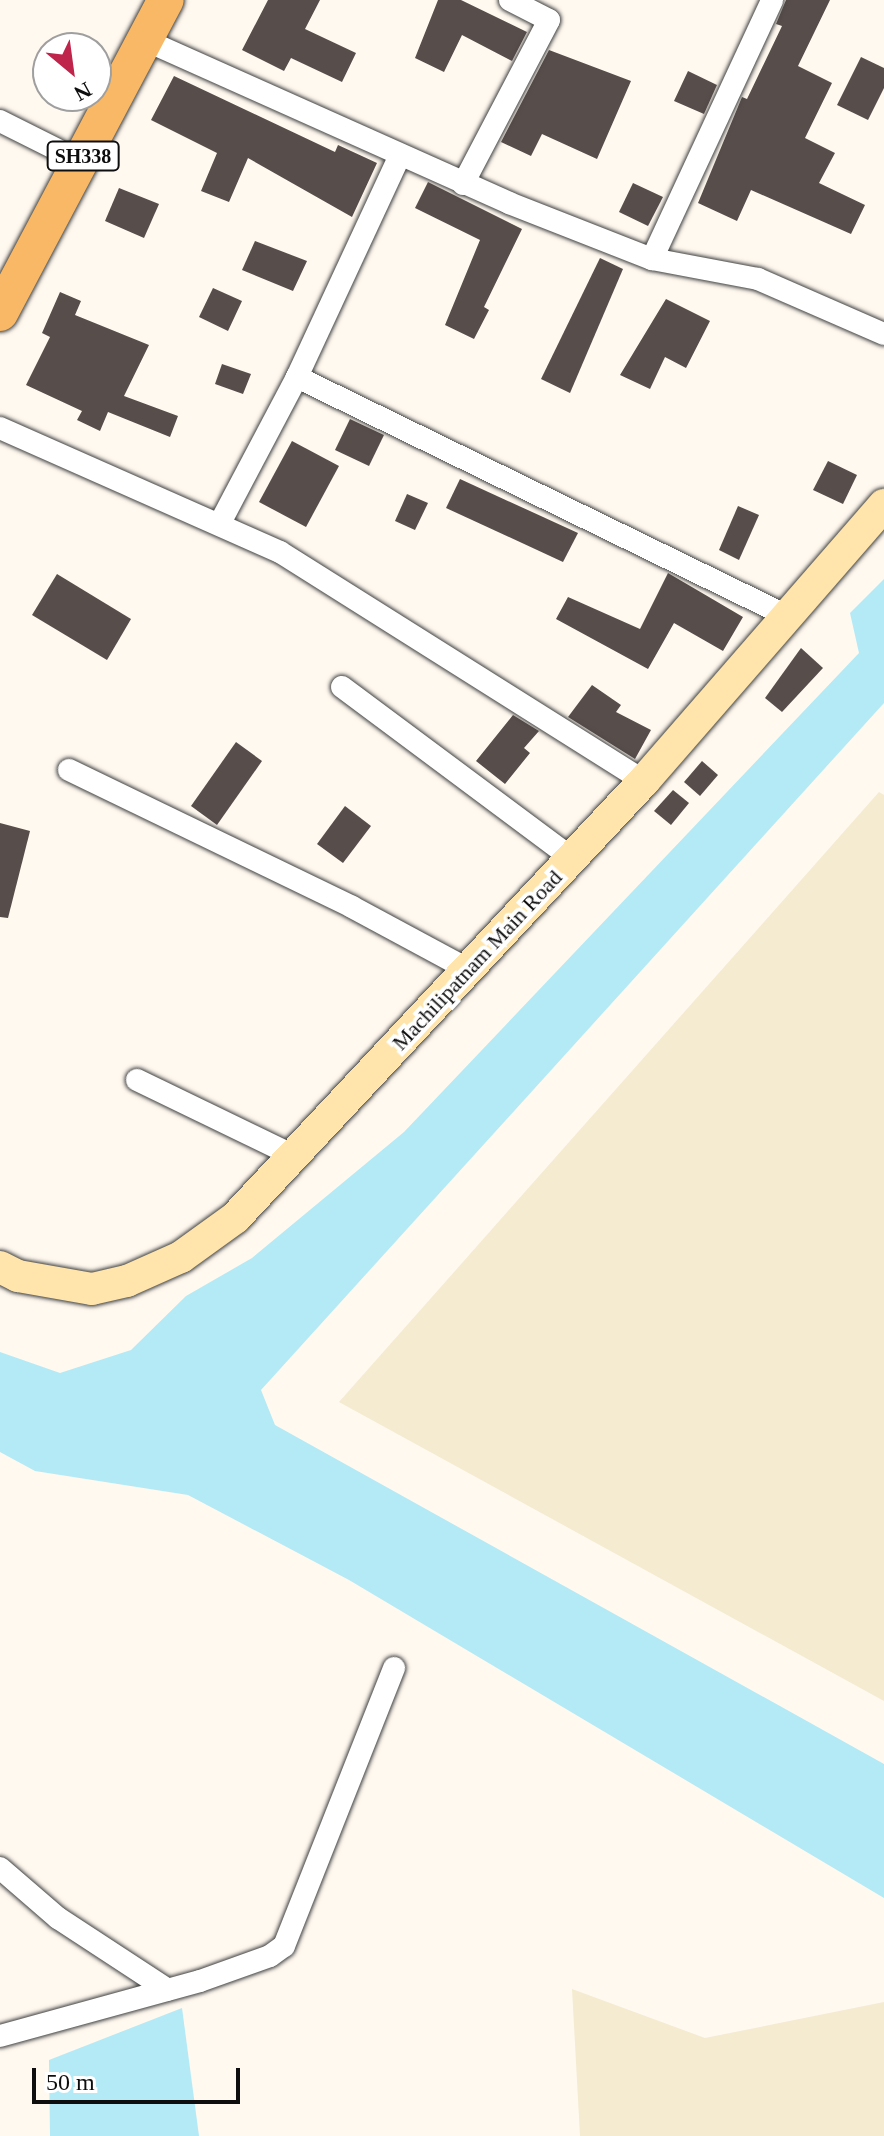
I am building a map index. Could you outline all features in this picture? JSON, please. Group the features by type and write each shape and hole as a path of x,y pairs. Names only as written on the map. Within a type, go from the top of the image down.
{"main road":[{"path":"112,53 140,0"},
{"name":"SH338","path":"0,313 166,0"},
{"name":"SH338","path":"0,260 81,112"},
{"name":"Machilipatnam Main Road","path":"0,1267 18,1276 92,1289 127,1281 203,1241 296,1157 644,781 884,505"}],"street":[{"path":"463,184 549,20 510,0"},
{"path":"652,259 772,0"},
{"path":"145,40 463,184 652,259 758,279 884,334"},
{"path":"0,121 60,151"},
{"path":"220,523 297,377 399,157"},
{"path":"297,377 787,616"},
{"path":"0,428 220,523 338,586 644,781"},
{"path":"342,687 571,858"},
{"path":"69,770 352,907 469,970"},
{"path":"137,1080 296,1157"},
{"path":"0,2036 168,1990 270,1956 293,1933 394,1668"},
{"path":"0,1868 58,1918 168,1990"}],"shaded area":[{"path":"879,792 884,795 884,1701 339,1402"},
{"path":"572,1989 705,2038 884,2002 884,2136 580,2136"}],"water":[{"path":"884,579 884,703 261,1390 275,1425 884,1764 884,1898 349,1580 188,1495 35,1471 0,1452 0,1352 60,1373 131,1350 186,1296 252,1258 404,1132 859,653 850,613"},
{"path":"182,2008 199,2136 50,2136 49,2060"}],"building":[{"path":"268,0 320,0 305,29 356,53 342,82 291,58 284,71 242,50"},
{"path":"438,0 461,0 527,32 512,61 462,35 444,72 415,58"},
{"path":"786,0 830,0 798,66 832,83 805,138 835,153 819,183 865,205 851,234 751,190 737,221 698,203 742,97 747,99 782,26 776,24"},
{"path":"549,50 631,81 597,159 542,134 531,156 501,142"},
{"path":"861,57 884,68 884,88 868,120 837,105"},
{"path":"688,71 717,85 704,114 674,101"},
{"path":"174,76 335,152 338,145 377,163 352,217 248,158 229,202 201,191 217,153 151,120"},
{"path":"428,182 522,229 484,307 489,310 474,339 445,325 480,240 415,208"},
{"path":"633,183 663,197 648,226 619,212"},
{"path":"119,188 159,204 144,238 105,221"},
{"path":"255,241 307,261 293,291 242,270"},
{"path":"600,258 623,269 570,393 541,379"},
{"path":"213,288 242,301 228,331 199,317"},
{"path":"60,292 81,301 75,315 149,345 124,396 178,416 170,437 108,412 100,431 77,420 82,411 26,385 50,337 42,333"},
{"path":"666,299 710,321 686,368 665,357 650,389 620,375"},
{"path":"222,364 251,374 243,394 215,384"},
{"path":"350,419 384,435 369,466 335,450"},
{"path":"292,441 339,466 306,527 259,502"},
{"path":"828,461 857,475 843,504 813,490"},
{"path":"460,479 578,533 563,562 446,508"},
{"path":"407,494 428,503 415,530 395,521"},
{"path":"738,506 759,515 739,560 719,550"},
{"path":"668,573 743,617 723,651 674,623 648,669 556,619 568,597 640,629"},
{"path":"57,574 131,619 107,660 32,615"},
{"path":"801,648 823,668 782,712 765,698"},
{"path":"592,685 621,705 616,712 651,730 635,759 568,717"},
{"path":"513,715 539,731 524,748 530,753 505,784 476,761"},
{"path":"236,742 262,761 217,825 191,806"},
{"path":"702,761 718,775 700,796 684,782"},
{"path":"673,790 689,803 671,825 654,811"},
{"path":"345,806 371,826 343,863 317,844"},
{"path":"0,823 30,831 8,918 0,917"}]}
